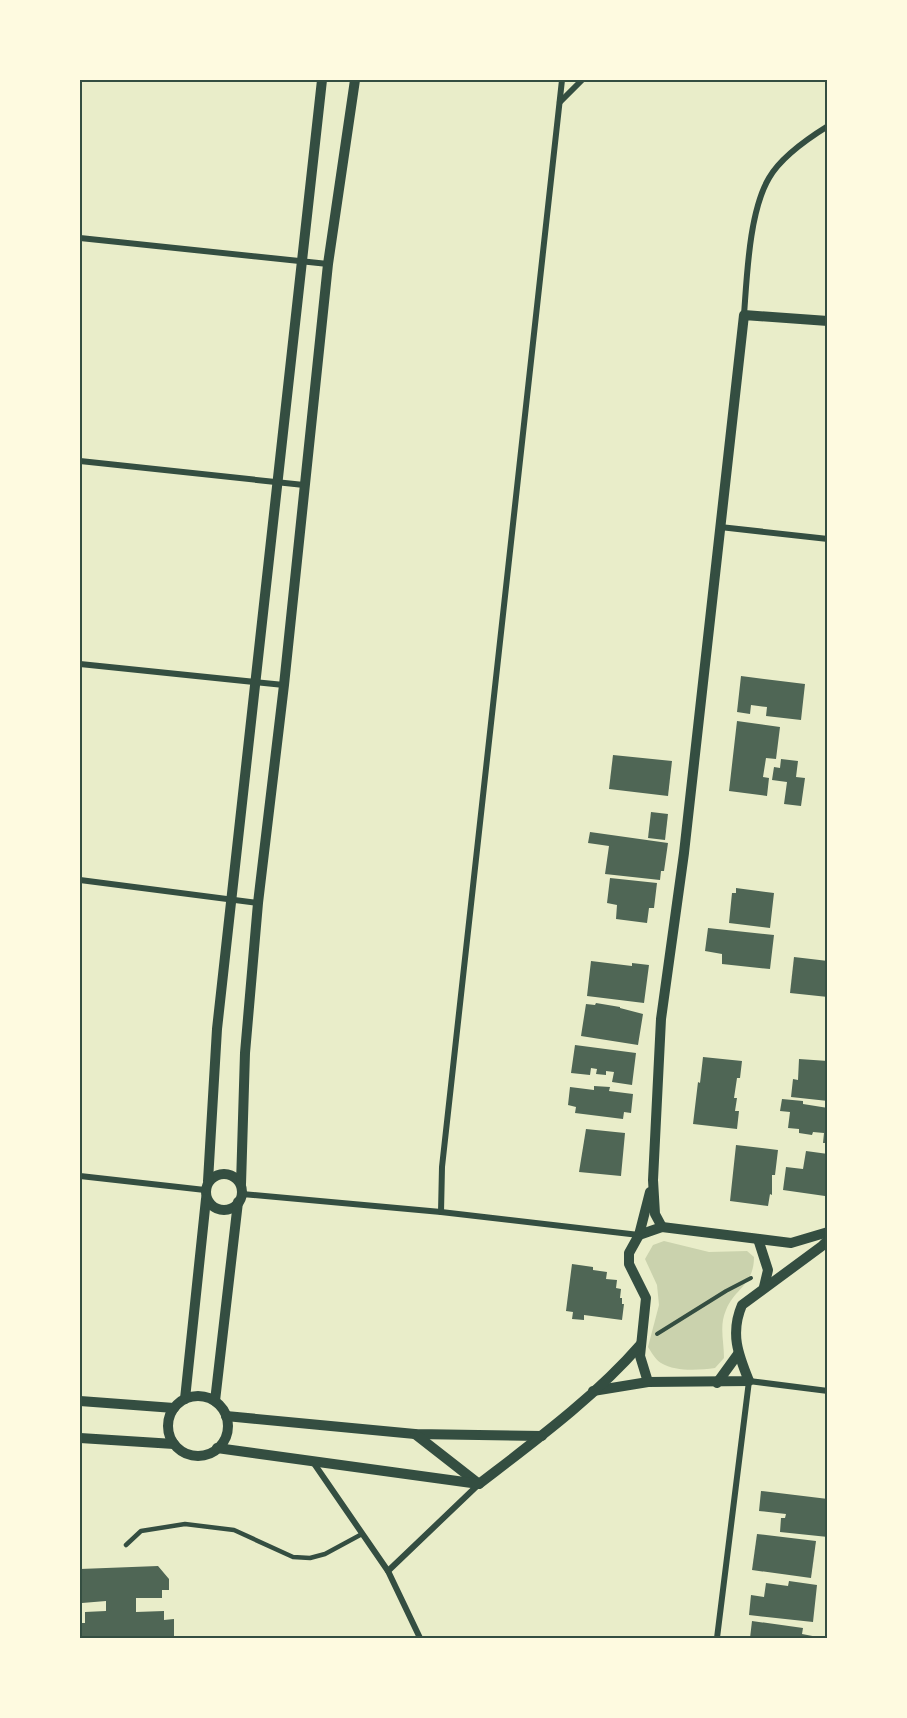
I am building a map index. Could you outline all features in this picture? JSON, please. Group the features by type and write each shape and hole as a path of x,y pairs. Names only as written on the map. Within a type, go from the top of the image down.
{"street":[{"path":"185,1399 207,1190 217,1029 322,80"},
{"path":"215,1401 240,1194 245,1053 258,903 284,686 328,264 355,80"},
{"path":"441,1212 442,1167 562,80"},
{"path":"560,103 582,80"},
{"path":"662,1227 655,1214 653,1180 661,1019 684,853 750,246 761,196 768,179 779,164 828,126"},
{"path":"80,238 328,264"},
{"path":"744,315 828,321"},
{"path":"80,460 304,485"},
{"path":"719,527 828,539"},
{"path":"80,664 284,686"},
{"path":"80,880 258,903"},
{"path":"226,1173 234,1177 240,1194 231,1209 222,1210 212,1206 207,1190 216,1175 226,1173"},
{"path":"80,1176 207,1190"},
{"path":"648,1382 640,1356 646,1298 629,1264 629,1253 639,1235 653,1180"},
{"path":"240,1194 441,1212 639,1235 662,1227 790,1243 828,1232"},
{"path":"758,1239 768,1270 764,1287"},
{"path":"717,1638 749,1382 738,1354 735,1334 736,1319 742,1305 828,1240"},
{"path":"388,1571 479,1484 542,1436 622,1366 641,1344"},
{"path":"717,1383 738,1354"},
{"path":"593,1391 648,1382 749,1382 828,1391"},
{"path":"80,1438 174,1444 185,1452 198,1456 218,1448 227,1434 224,1410 215,1401 205,1397 195,1396 185,1399 174,1408 169,1417 168,1428 174,1444"},
{"path":"80,1401 174,1408"},
{"path":"226,1416 415,1434 542,1436"},
{"path":"415,1434 479,1484"},
{"path":"218,1448 479,1484"},
{"path":"312,1462 388,1571 420,1638"}],"lane":[{"path":"126,1545 141,1531 185,1524 234,1530 293,1557 310,1558 325,1554 362,1534"}],"path":[{"path":"641,1344 726,1291 768,1270"}],"green space":[{"path":"664,1241 709,1252 747,1251 754,1257 748,1280 726,1310 722,1328 724,1358 715,1368 688,1370 667,1366 657,1360 648,1347 659,1305 657,1285 645,1259 653,1245"}],"building":[{"path":"741,676 805,684 801,720 766,716 767,707 751,705 750,714 737,712"},
{"path":"737,721 780,727 776,759 766,758 763,777 769,778 767,796 729,791"},
{"path":"613,755 672,761 668,796 609,789"},
{"path":"781,759 798,761 796,777 805,778 801,806 784,804 787,782 772,780 774,767 780,768"},
{"path":"651,812 668,814 665,840 648,838"},
{"path":"590,832 668,843 664,871 661,871 660,880 605,874 609,846 588,843"},
{"path":"610,878 657,883 654,908 649,908 647,923 616,919 617,905 607,903"},
{"path":"736,888 774,893 770,928 729,923 732,893 736,893"},
{"path":"708,928 774,935 770,969 722,964 722,954 705,951"},
{"path":"794,957 828,961 828,997 790,993"},
{"path":"591,961 632,966 632,963 649,965 644,1003 587,996"},
{"path":"596,1003 643,1014 638,1045 581,1036 586,1004 595,1005"},
{"path":"575,1045 636,1053 632,1085 612,1082 614,1072 606,1071 606,1075 596,1074 597,1069 591,1068 590,1075 571,1073"},
{"path":"703,1057 742,1061 734,1098 737,1098 735,1111 739,1111 737,1129 693,1124"},
{"path":"799,1059 828,1061 828,1101 791,1097 793,1079 798,1080"},
{"path":"594,1086 610,1087 609,1091 633,1094 631,1113 624,1112 623,1119 575,1113 576,1107 568,1105 570,1087 594,1090"},
{"path":"782,1099 803,1101 803,1104 828,1108 828,1143 823,1143 824,1133 813,1132 812,1135 799,1133 799,1129 788,1128 790,1112 780,1111"},
{"path":"586,1129 625,1133 621,1176 579,1172"},
{"path":"736,1145 778,1150 775,1175 772,1175 772,1195 770,1194 768,1206 730,1201"},
{"path":"806,1151 828,1154 828,1182 825,1196 783,1190 786,1167 803,1169"},
{"path":"572,1264 593,1267 593,1270 607,1272 606,1279 617,1280 616,1288 621,1289 620,1298 624,1304 622,1320 584,1315 584,1320 572,1319 573,1312 566,1311"},
{"path":"761,1491 828,1499 828,1537 780,1532 781,1518 785,1518 786,1514 759,1511"},
{"path":"757,1534 816,1541 811,1578 752,1570"},
{"path":"158,1566 169,1579 169,1590 162,1590 162,1598 136,1598 136,1612 164,1611 164,1620 174,1619 174,1637 80,1638 80,1623 85,1623 85,1612 106,1611 106,1601 82,1603 80,1569"},
{"path":"789,1581 817,1585 813,1622 749,1615 751,1595 764,1597 766,1583 788,1586"},
{"path":"752,1621 803,1628 802,1634 823,1638 750,1638"}]}
